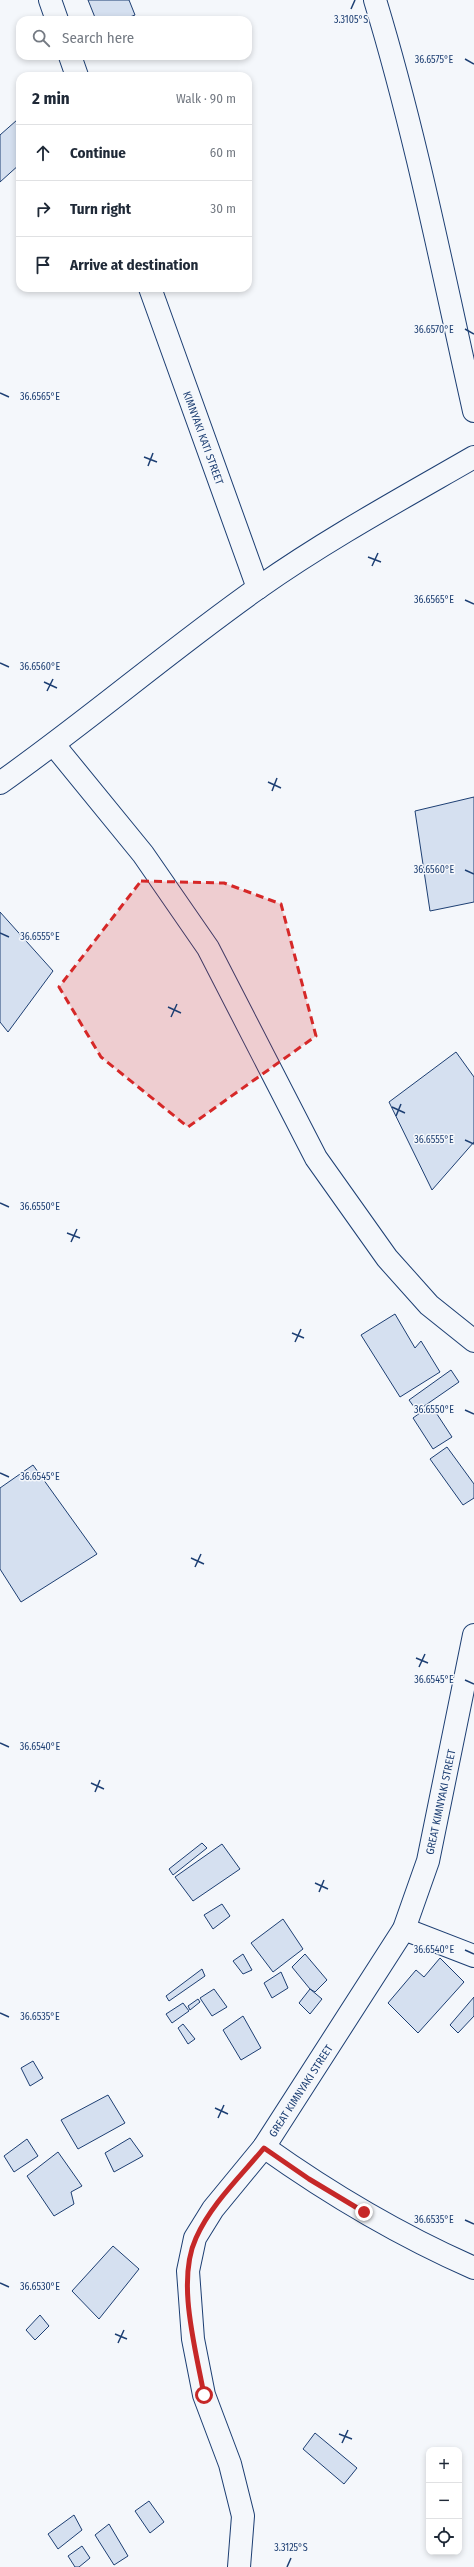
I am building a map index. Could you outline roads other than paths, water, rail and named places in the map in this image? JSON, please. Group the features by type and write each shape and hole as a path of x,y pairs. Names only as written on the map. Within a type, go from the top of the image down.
{"street":[{"path":"50,0 56,16"},
{"path":"375,0 394,62 418,160 474,411"},
{"path":"71,60 76,72"},
{"name":"KIMNYAKI KATI STREET","path":"151,292 258,588"},
{"path":"0,783 54,745 258,588 377,513 474,457"},
{"path":"54,745 143,854 208,948 316,1158 387,1258 429,1305 474,1341"},
{"name":"GREAT KIMNYAKI STREET","path":"239,2567 244,2516 230,2464 204,2395 193,2339 188,2271 195,2238 210,2215 264,2148 404,1929 428,1861 474,1635"},
{"path":"404,1929 474,1956"},
{"path":"264,2148 309,2179 392,2228 474,2268"}]}
